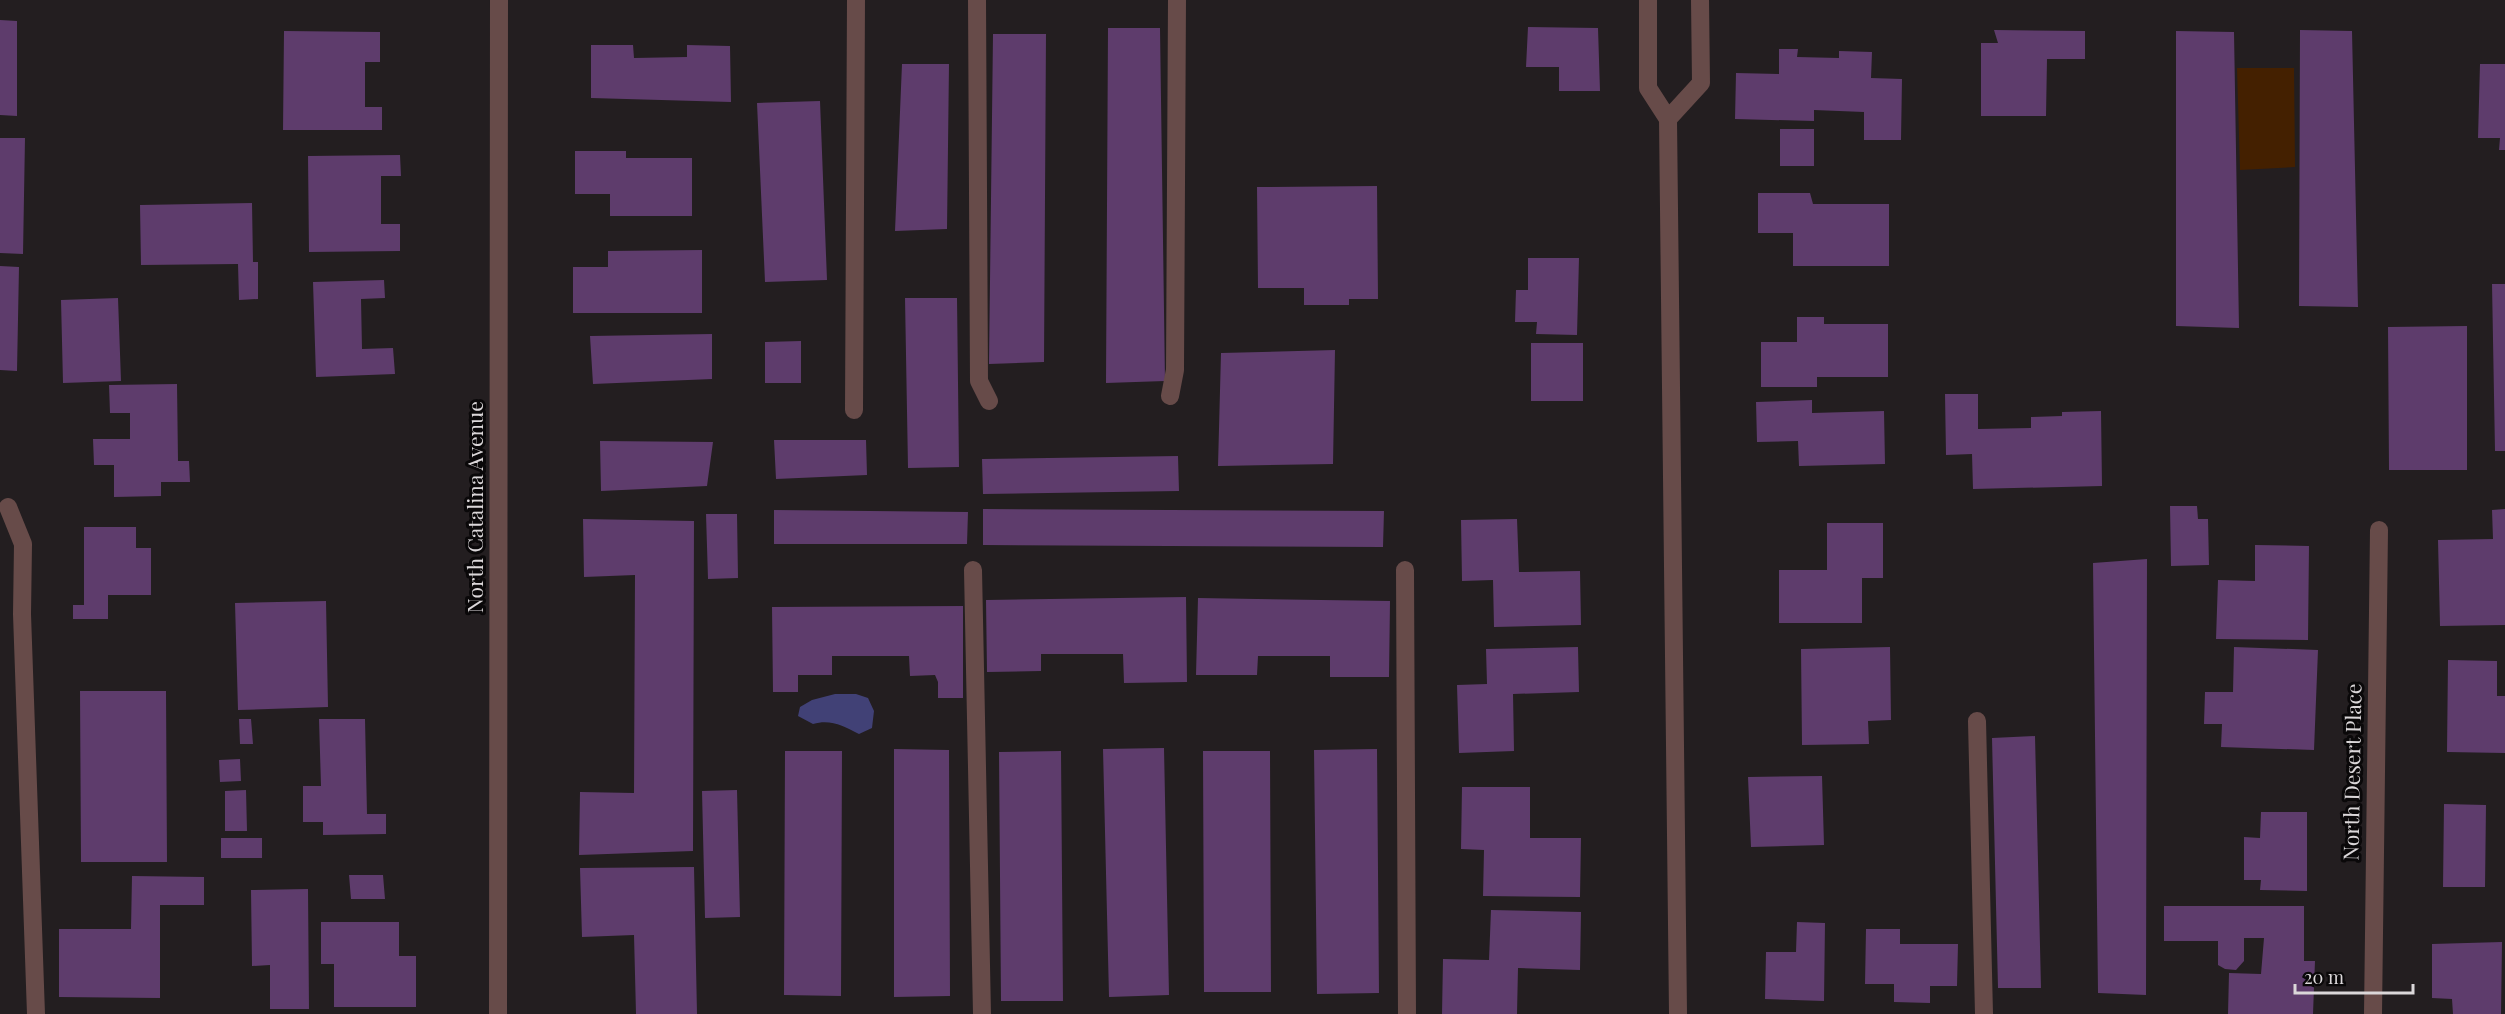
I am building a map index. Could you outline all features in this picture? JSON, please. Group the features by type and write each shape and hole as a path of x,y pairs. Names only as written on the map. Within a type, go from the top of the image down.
{"street":[{"name":"North Catalina Avenue","path":"498,1014 499,0"},
{"path":"854,410 855,0"},
{"path":"977,0 979,381 989,401"},
{"path":"1170,396 1175,370 1177,0"},
{"path":"1648,0 1648,88 1668,119 1678,1014"},
{"path":"1668,119 1701,83 1700,0"},
{"path":"8,507 23,544 23,626 36,1014"},
{"name":"North Desert Place","path":"2373,1014 2379,530"},
{"path":"973,570 982,1014"},
{"path":"1405,570 1407,1014"},
{"path":"1977,721 1984,1014"}],"shaded area":[{"path":"2237,68 2294,68 2295,167 2240,170"},
{"path":"835,694 856,694 868,698 874,711 872,728 859,734 831,723 813,724 798,716 800,707 812,700"}],"building":[{"path":"0,20 17,21 17,116 0,115"},
{"path":"1528,27 1598,28 1600,91 1559,91 1559,67 1526,67"},
{"path":"1108,28 1160,28 1165,381 1106,383"},
{"path":"1994,30 2085,31 2085,59 2047,59 2046,116 1981,116 1981,43 1998,43"},
{"path":"2300,30 2352,31 2358,307 2299,306"},
{"path":"284,31 380,32 380,62 365,62 365,107 382,107 382,130 283,130"},
{"path":"2176,31 2234,32 2239,328 2176,326"},
{"path":"993,34 1046,34 1044,362 989,364"},
{"path":"591,45 633,45 634,58 687,57 687,45 730,46 731,102 591,98"},
{"path":"1779,49 1798,49 1797,57 1839,58 1839,51 1872,52 1871,78 1902,79 1901,140 1864,140 1864,112 1814,110 1814,121 1735,119 1736,73 1779,74"},
{"path":"902,64 949,64 947,229 895,231"},
{"path":"2480,64 2505,64 2505,150 2499,150 2500,138 2478,138"},
{"path":"820,101 827,280 765,282 757,103"},
{"path":"1780,129 1814,129 1814,166 1780,166"},
{"path":"0,138 25,138 23,254 0,253"},
{"path":"575,151 626,151 626,158 692,158 692,216 610,216 610,194 575,194"},
{"path":"400,155 401,176 381,176 381,224 400,224 400,251 309,252 308,156"},
{"path":"1377,186 1378,299 1349,299 1349,305 1304,305 1304,288 1258,288 1257,187"},
{"path":"1758,193 1810,193 1813,204 1889,204 1889,266 1793,266 1793,233 1758,233"},
{"path":"252,203 253,262 258,262 258,299 239,300 238,264 141,265 140,205"},
{"path":"702,250 702,313 573,313 573,267 608,267 608,251"},
{"path":"1528,258 1579,258 1577,335 1536,334 1537,322 1515,322 1516,290 1528,290"},
{"path":"0,266 19,267 17,371 0,370"},
{"path":"384,280 385,298 361,299 362,349 393,348 395,374 316,377 313,282"},
{"path":"2492,284 2505,284 2505,451 2495,451"},
{"path":"118,298 121,381 63,383 61,300"},
{"path":"905,298 957,298 959,467 908,468"},
{"path":"1797,317 1824,317 1824,324 1888,324 1888,377 1817,377 1817,387 1761,387 1761,342 1797,342"},
{"path":"2467,326 2467,470 2389,470 2388,327"},
{"path":"712,334 712,379 593,384 590,336"},
{"path":"801,341 801,383 765,383 765,342"},
{"path":"1531,343 1583,343 1583,401 1531,401"},
{"path":"1335,350 1333,464 1218,466 1221,353"},
{"path":"177,384 178,461 189,461 190,482 161,482 161,496 114,497 114,465 94,465 93,439 130,439 130,413 110,413 109,385"},
{"path":"1945,394 1978,394 1978,429 2031,428 2031,417 2062,416 2062,412 2101,411 2102,486 1973,489 1972,454 1946,455"},
{"path":"1812,400 1812,413 1884,411 1885,464 1799,466 1798,441 1757,442 1756,402"},
{"path":"774,440 866,440 867,475 776,479"},
{"path":"600,441 713,442 707,486 601,491"},
{"path":"1178,456 1179,491 983,494 982,459"},
{"path":"2170,506 2197,506 2198,519 2208,519 2209,565 2171,566"},
{"path":"983,509 1384,511 1383,547 983,545"},
{"path":"2505,509 2505,625 2440,626 2438,540 2493,539 2492,510"},
{"path":"774,510 968,512 967,544 774,544"},
{"path":"706,514 737,514 738,578 708,579"},
{"path":"583,519 694,521 693,851 579,855 580,792 634,793 635,575 584,577"},
{"path":"1517,519 1519,572 1580,571 1581,625 1494,627 1493,580 1462,581 1461,520"},
{"path":"1827,523 1883,523 1883,578 1862,578 1862,623 1779,623 1779,570 1827,570"},
{"path":"84,527 136,527 136,548 151,548 151,595 108,595 108,619 73,619 73,605 84,605"},
{"path":"2255,545 2309,546 2308,640 2216,639 2218,580 2255,581"},
{"path":"2147,559 2146,995 2098,993 2093,563"},
{"path":"1186,597 1187,682 1124,683 1123,654 1041,654 1041,671 987,672 986,600"},
{"path":"1198,598 1390,601 1389,677 1330,677 1330,656 1258,656 1257,675 1196,675"},
{"path":"326,601 328,707 238,710 235,603"},
{"path":"963,606 963,698 938,698 938,682 935,675 910,676 909,656 832,656 832,675 798,675 798,692 773,692 772,607"},
{"path":"1578,647 1579,692 1513,694 1514,751 1459,753 1457,685 1487,684 1486,649"},
{"path":"1890,647 1891,720 1868,721 1869,744 1802,745 1801,649"},
{"path":"2234,647 2318,650 2314,750 2221,747 2222,724 2204,724 2205,692 2233,692"},
{"path":"2448,660 2497,661 2497,696 2505,696 2505,753 2447,752"},
{"path":"80,691 166,691 167,862 81,862"},
{"path":"239,719 251,719 253,744 240,744"},
{"path":"319,719 365,719 367,814 386,814 386,834 323,835 323,822 303,822 303,786 321,786"},
{"path":"2035,736 2041,988 1998,988 1992,738"},
{"path":"1164,748 1169,995 1109,997 1103,749"},
{"path":"894,749 949,750 950,996 894,997"},
{"path":"1377,749 1379,993 1317,994 1314,750"},
{"path":"785,751 842,751 841,996 784,995"},
{"path":"1061,751 1063,1001 1001,1001 999,752"},
{"path":"1203,751 1270,751 1271,992 1204,992"},
{"path":"240,759 241,781 220,782 219,760"},
{"path":"1822,776 1824,845 1751,847 1748,777"},
{"path":"1462,787 1530,787 1530,838 1581,838 1580,897 1483,896 1484,850 1461,849"},
{"path":"246,790 247,831 225,831 225,791"},
{"path":"737,790 740,917 705,918 702,791"},
{"path":"2444,804 2486,805 2485,887 2443,887"},
{"path":"2261,812 2307,812 2307,891 2260,890 2261,880 2244,880 2244,837 2260,838"},
{"path":"221,838 262,838 262,858 221,858"},
{"path":"694,867 697,1014 636,1014 634,935 582,937 580,868"},
{"path":"349,875 383,875 385,899 351,899"},
{"path":"132,876 204,877 204,905 160,905 160,998 59,997 59,929 131,929"},
{"path":"308,889 309,1009 270,1009 270,965 252,966 251,890"},
{"path":"2164,906 2304,906 2304,961 2315,961 2313,1014 2228,1014 2229,973 2261,974 2264,938 2244,938 2244,961 2236,970 2225,969 2218,965 2218,941 2164,941"},
{"path":"1491,910 1581,912 1580,970 1518,968 1517,1014 1442,1014 1443,959 1489,960"},
{"path":"321,922 399,922 399,956 416,956 416,1007 334,1007 334,964 321,964"},
{"path":"1797,922 1825,923 1824,1001 1765,999 1766,952 1796,952"},
{"path":"1866,929 1900,929 1900,944 1958,944 1957,986 1930,986 1930,1003 1894,1002 1894,984 1865,984"},
{"path":"2502,942 2501,1014 2453,1014 2452,999 2432,998 2432,944"}]}
